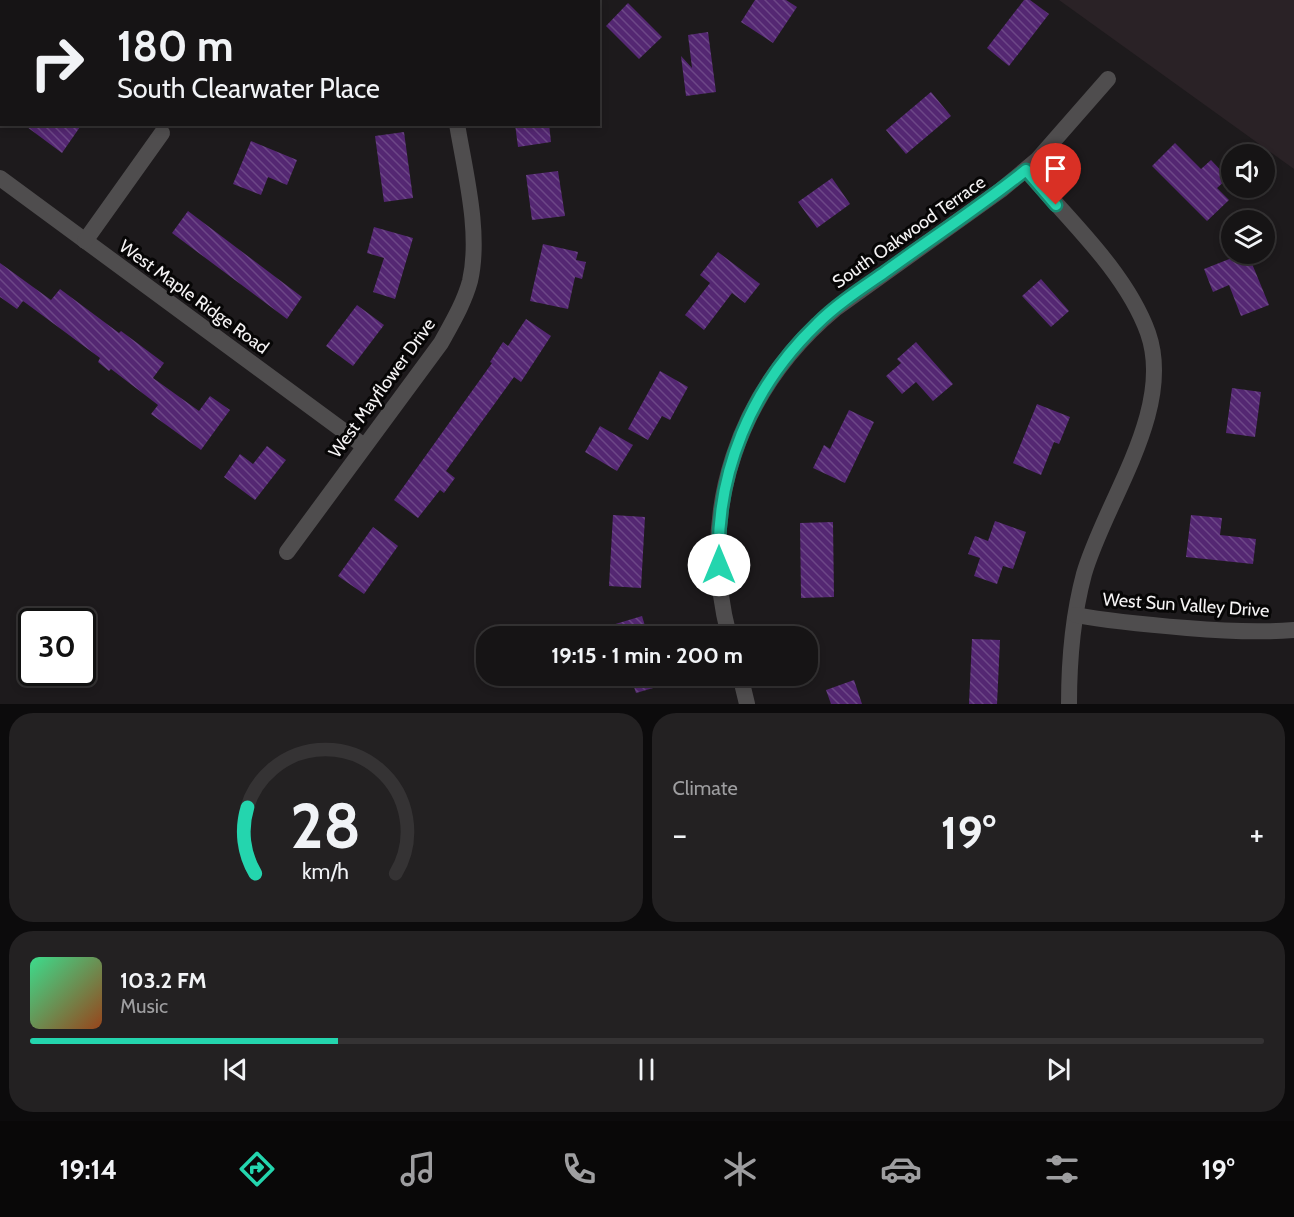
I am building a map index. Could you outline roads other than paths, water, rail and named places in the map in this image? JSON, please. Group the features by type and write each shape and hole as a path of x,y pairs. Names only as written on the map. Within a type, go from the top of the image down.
{"street":[{"name":"South Oakwood Terrace","path":"727,626 720,581 718,549 725,480 733,453 749,416 767,383 816,324 1026,170 1108,79"},
{"name":"West Mayflower Drive","path":"287,552 441,343 458,314 466,294 472,265 473,235 458,126"},
{"path":"85,241 162,133"},
{"path":"1026,170 1101,256 1121,283 1140,314 1153,352 1152,390 1143,431 1089,560 1076,615 1069,704"},
{"name":"West Maple Ridge Road","path":"0,178 364,447"},
{"name":"West Sun Valley Drive","path":"1076,615 1114,622 1223,631 1294,630"},
{"path":"743,686 747,704"}]}
